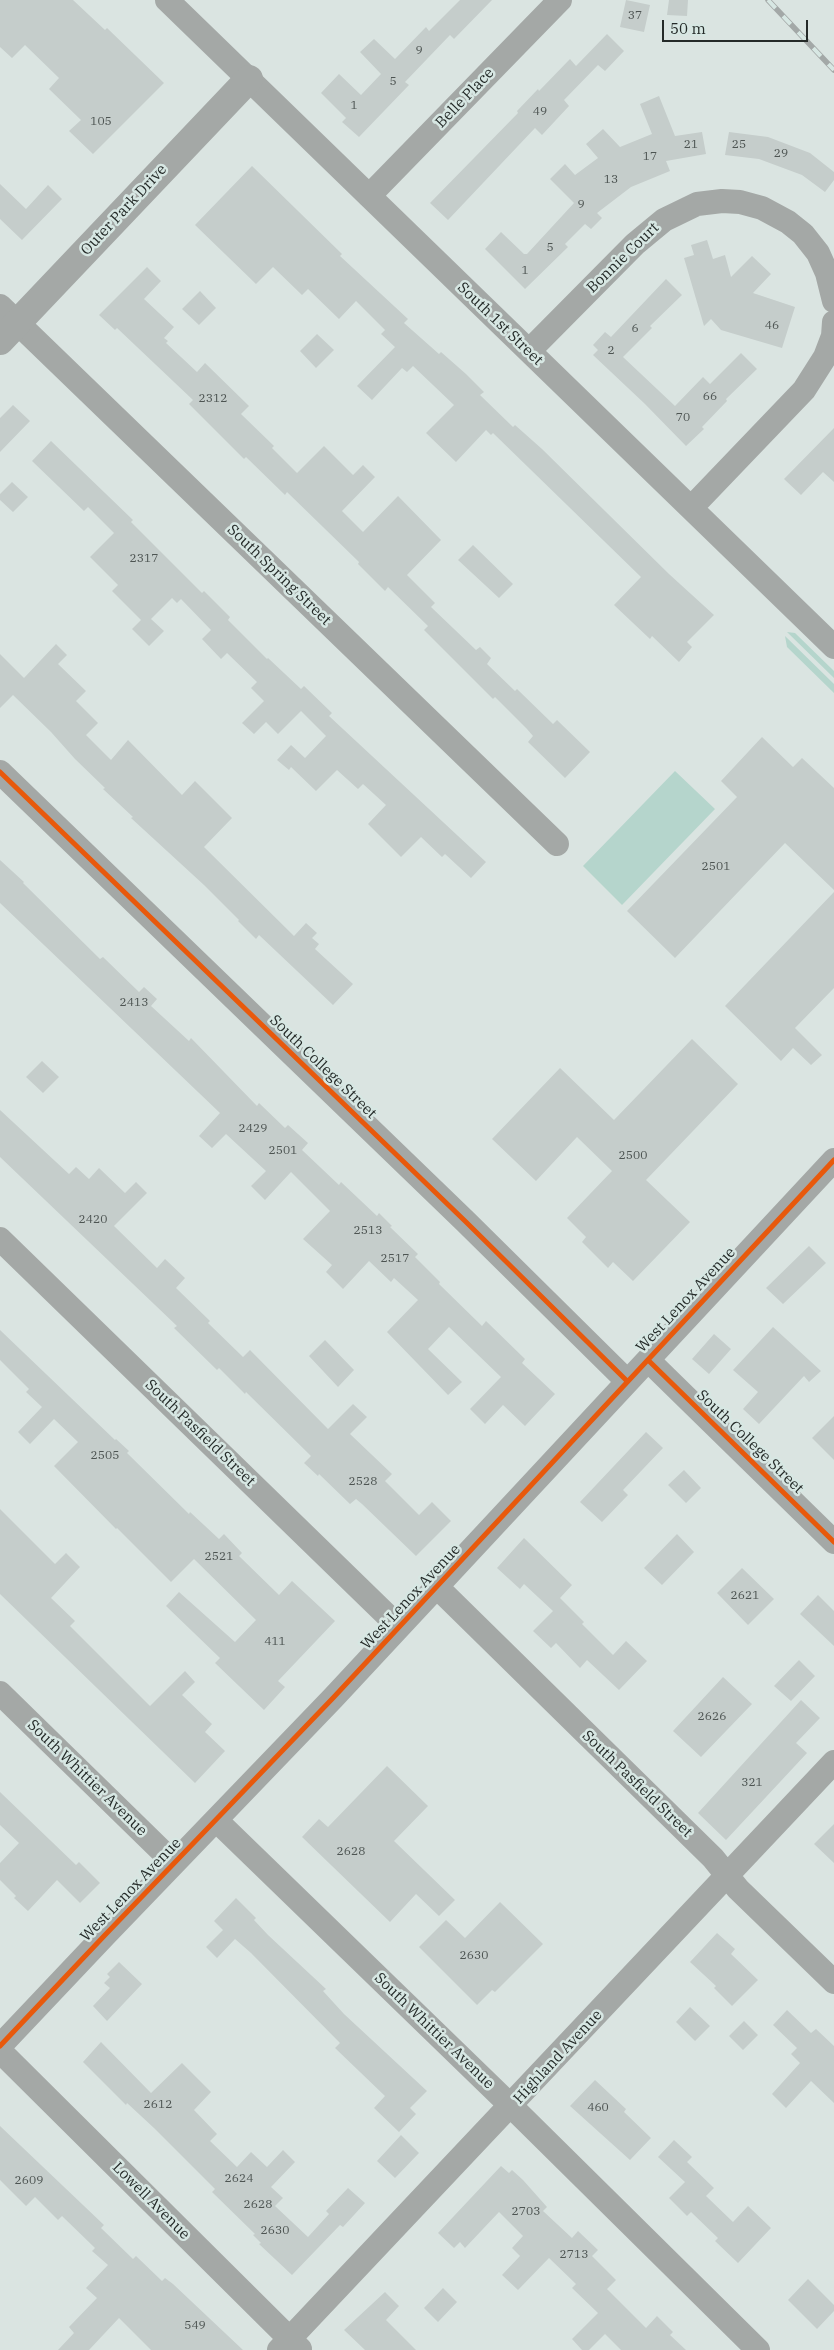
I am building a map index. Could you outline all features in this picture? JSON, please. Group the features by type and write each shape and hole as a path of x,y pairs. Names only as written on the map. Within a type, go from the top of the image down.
{"street":[{"name":"South 1st Street","path":"167,0 834,647"},
{"name":"Belle Place","path":"369,196 560,0"},
{"name":"Outer Park Drive","path":"6,323 248,79"},
{"name":"Bonnie Court","path":"529,351 634,244 664,220 698,204 722,201 740,202 762,208 788,222 804,234 818,253 827,273 834,301"},
{"path":"690,508 804,390 826,356 833,336 834,322"},
{"name":"South Spring Street","path":"6,323 557,844"},
{"name":"South College Street","path":"0,772 466,1221 627,1381"},
{"name":"West Lenox Avenue","path":"0,2046 437,1587 834,1160"},
{"name":"South Pasfield Street","path":"0,1239 399,1627"},
{"name":"South College Street","path":"648,1360 834,1542"},
{"name":"South Pasfield Street","path":"437,1587 713,1858 738,1889 834,1982"},
{"name":"South Whittier Avenue","path":"0,1694 174,1863"},
{"name":"Highland Avenue","path":"290,2346 511,2106 834,1762"},
{"name":"South Whittier Avenue","path":"216,1820 511,2106 758,2350"},
{"name":"Lowell Avenue","path":"0,2051 290,2346"}],"green space":[{"path":"787,632 795,633 834,671 834,678"},
{"path":"785,636 834,684 834,693 787,647"},
{"path":"675,771 715,809 622,905 583,866"}],"building":[{"path":"0,0 73,0 105,30 107,28 164,83 93,154 69,131 81,120 49,89 59,78 25,45 12,58 0,47"},
{"path":"460,0 492,0 454,39 450,35 405,82 409,85 359,137 342,122 346,118 321,93 339,74 361,95 381,74 360,52 374,39 395,59 426,27 429,31"},
{"path":"626,0 650,5 644,32 620,27"},
{"path":"669,0 688,0 687,16 667,15"},
{"path":"607,34 624,51 605,71 598,65 564,100 569,106 542,135 535,128 448,220 430,203 518,113 517,111 538,89 539,91 570,59 576,66"},
{"path":"659,96 675,136 702,132 706,154 666,161 670,171 631,187 597,213 602,218 591,229 585,224 565,244 568,247 525,289 485,249 501,232 524,254 527,254 574,203 550,179 565,164 575,175 598,158 586,144 603,129 620,147 652,134 640,104"},
{"path":"729,132 768,137 810,153 834,172 834,180 825,192 802,175 759,159 725,155"},
{"path":"252,166 342,254 340,256 408,319 404,323 439,354 441,352 466,374 484,392 480,395 513,427 515,425 542,449 669,574 714,615 687,642 692,647 679,662 652,636 650,639 614,605 641,577 493,433 491,435 486,430 456,462 426,433 454,405 413,366 407,372 402,368 372,400 357,386 395,347 381,334 385,330 356,301 339,319 308,289 302,295 273,267 256,284 195,225"},
{"path":"0,184 26,209 48,185 62,199 22,240 0,219"},
{"path":"707,240 713,259 725,255 731,277 752,256 771,274 753,293 795,307 782,348 721,330 711,319 704,326 684,258 694,255 691,245"},
{"path":"147,267 161,281 144,299 174,327 164,338 168,341 166,343 197,372 205,363 249,406 241,414 274,446 272,448 297,473 324,446 353,475 363,465 375,477 342,511 363,532 398,496 441,540 407,575 435,603 431,607 476,650 480,647 491,658 487,664 515,691 517,689 553,724 557,720 590,752 565,778 528,742 533,736 527,729 495,697 493,699 424,630 428,626 388,587 385,591 358,564 359,562 287,492 285,495 246,457 244,459 189,404 193,400 117,328 115,330 99,315"},
{"path":"666,279 682,295 650,326 652,328 623,357 675,406 703,377 710,384 741,353 757,369 726,399 727,401 702,427 704,429 686,446 593,355 598,350 593,345 605,332 611,337"},
{"path":"200,291 216,308 199,325 182,309"},
{"path":"317,334 334,350 316,368 300,351"},
{"path":"13,405 30,421 0,452 0,418"},
{"path":"834,428 834,482 823,472 801,495 784,479"},
{"path":"51,441 133,520 131,522 202,593 204,591 230,617 228,620 267,659 301,689 304,686 332,713 329,716 486,862 471,878 445,854 442,857 421,837 401,857 368,824 386,805 363,784 358,789 337,770 316,791 291,767 289,770 277,760 291,745 305,758 326,736 301,711 278,734 266,722 254,734 242,723 264,701 251,688 257,682 227,653 221,659 202,639 211,630 181,599 177,603 172,598 151,619 164,631 149,646 132,629 141,620 112,591 118,585 90,557 114,533 88,507 84,511 32,461"},
{"path":"12,482 28,497 13,512 0,500 0,494"},
{"path":"473,545 513,584 499,598 458,560"},
{"path":"56,644 67,655 58,664 86,691 76,701 98,723 86,735 111,760 128,740 182,795 195,781 232,818 204,847 294,936 306,923 317,933 312,938 319,944 315,949 353,984 333,1005 259,935 256,939 204,885 131,818 133,817 103,789 105,788 13,695 0,708 0,654 24,678"},
{"path":"762,737 793,767 802,758 834,788 834,890 785,843 675,958 627,911 737,797 721,781"},
{"path":"0,860 100,959 103,957 139,992 144,987 157,999 151,1006 189,1041 191,1038 257,1106 259,1103 285,1128 288,1125 308,1143 302,1150 339,1185 341,1182 377,1216 379,1213 392,1226 390,1227 418,1254 415,1257 440,1282 439,1284 482,1326 486,1321 525,1359 522,1363 555,1394 525,1426 503,1405 485,1424 470,1409 501,1377 449,1327 428,1349 462,1382 448,1395 387,1332 418,1300 394,1278 391,1282 369,1261 343,1289 326,1272 332,1265 303,1239 330,1211 291,1172 265,1200 251,1186 266,1171 226,1134 212,1148 199,1136 220,1113 0,903"},
{"path":"834,892 834,988 795,1028 822,1055 811,1065 793,1048 781,1061 725,1006"},
{"path":"692,1039 738,1084 646,1180 690,1222 633,1281 613,1262 608,1268 582,1242 586,1237 567,1218 612,1171 577,1137 536,1181 492,1139 560,1068 614,1120"},
{"path":"42,1061 59,1077 43,1093 26,1077"},
{"path":"0,1110 69,1174 76,1167 89,1179 99,1168 125,1193 136,1182 147,1193 114,1226 157,1268 165,1259 185,1278 176,1288 210,1321 208,1323 243,1357 250,1350 328,1429 353,1404 367,1417 350,1434 392,1474 385,1481 419,1515 432,1502 451,1521 416,1556 356,1499 350,1504 319,1474 318,1476 304,1463 311,1456 246,1392 245,1394 219,1368 217,1370 174,1328 177,1326 0,1157"},
{"path":"809,1246 826,1263 783,1304 766,1288"},
{"path":"773,1327 821,1371 809,1382 804,1376 759,1424 743,1409 758,1392 733,1370"},
{"path":"0,1330 115,1440 129,1451 127,1453 189,1514 190,1512 219,1539 224,1534 242,1553 239,1556 279,1595 292,1581 335,1621 278,1681 285,1687 264,1710 215,1663 220,1658 166,1606 179,1592 235,1642 256,1620 194,1559 171,1582 116,1529 54,1466 78,1442 54,1419 30,1444 18,1432 42,1407 26,1392 29,1389 0,1360"},
{"path":"714,1334 731,1349 709,1374 692,1359"},
{"path":"325,1340 354,1370 338,1387 309,1356"},
{"path":"834,1416 834,1460 812,1438"},
{"path":"646,1432 663,1448 623,1490 628,1495 602,1522 580,1502"},
{"path":"684,1470 701,1488 686,1503 668,1485"},
{"path":"0,1509 55,1564 66,1553 80,1567 51,1598 75,1621 70,1626 150,1706 185,1671 195,1682 182,1695 212,1724 205,1732 225,1751 195,1783 0,1594"},
{"path":"677,1534 694,1552 662,1585 644,1568"},
{"path":"524,1538 572,1585 560,1598 584,1622 582,1624 613,1655 626,1641 647,1661 619,1690 587,1660 580,1668 556,1643 551,1648 533,1631 553,1611 524,1584 520,1589 497,1568"},
{"path":"742,1568 774,1599 748,1625 717,1593"},
{"path":"818,1595 834,1611 834,1646 800,1614"},
{"path":"799,1660 815,1676 791,1701 774,1686"},
{"path":"723,1677 752,1704 701,1757 673,1731"},
{"path":"801,1700 820,1718 796,1743 807,1753 726,1840 698,1813"},
{"path":"387,1766 428,1806 394,1841 455,1900 439,1916 416,1894 390,1922 302,1837 319,1819 328,1827"},
{"path":"0,1792 76,1865 79,1862 100,1883 80,1903 57,1880 28,1911 14,1898 16,1896 0,1880 0,1863 19,1843 0,1825"},
{"path":"834,1824 834,1863 814,1844"},
{"path":"236,1898 256,1918 254,1920 268,1935 326,1989 323,1991 344,2014 427,2091 410,2108 416,2114 399,2132 374,2108 385,2096 335,2048 340,2043 251,1953 235,1939 217,1958 206,1947 223,1930 214,1921"},
{"path":"500,1902 543,1944 495,1992 492,1990 477,2005 419,1947 446,1920 465,1938"},
{"path":"717,1933 735,1949 731,1954 758,1980 732,2006 714,1988 716,1986 690,1962"},
{"path":"119,1962 142,1984 107,2021 93,2006 110,1988 104,1983 110,1977 107,1974"},
{"path":"690,2007 710,2026 695,2041 676,2022"},
{"path":"787,2010 811,2033 816,2029 834,2046 834,2103 811,2081 786,2108 772,2094 800,2063 791,2054 797,2048 773,2025"},
{"path":"744,2021 758,2035 743,2050 729,2036"},
{"path":"101,2042 151,2093 182,2063 211,2092 194,2110 217,2134 210,2141 237,2167 251,2152 267,2167 283,2150 295,2162 271,2187 283,2198 275,2206 308,2237 329,2214 326,2211 348,2188 365,2203 343,2227 340,2225 292,2275 259,2244 261,2243 253,2235 255,2234 212,2192 215,2189 154,2128 127,2103 126,2105 83,2062"},
{"path":"595,2080 626,2109 624,2112 651,2138 630,2160 570,2106"},
{"path":"0,2126 104,2225 101,2228 133,2259 136,2256 162,2281 165,2278 173,2284 243,2350 151,2350 119,2318 89,2350 58,2350 74,2333 69,2327 97,2298 86,2288 108,2265 92,2251 95,2248 62,2216 58,2220 35,2197 26,2206 0,2180"},
{"path":"401,2135 419,2153 395,2178 377,2161"},
{"path":"674,2140 692,2157 687,2162 714,2188 706,2196 733,2222 748,2206 771,2228 738,2263 715,2241 718,2238 691,2212 687,2216 669,2198 685,2182 658,2157"},
{"path":"501,2166 509,2173 512,2170 523,2180 547,2207 543,2211 572,2238 578,2231 598,2250 592,2256 616,2280 607,2289 646,2328 657,2316 673,2332 670,2335 686,2350 621,2350 605,2334 589,2350 582,2350 572,2339 598,2313 572,2288 576,2284 549,2258 518,2290 502,2275 520,2256 512,2248 523,2236 499,2212 465,2248 460,2242 454,2248 438,2233"},
{"path":"808,2279 834,2305 834,2311 817,2329 788,2300"},
{"path":"443,2288 457,2302 438,2322 424,2308"},
{"path":"385,2292 399,2306 386,2320 416,2350 365,2350 344,2330"}],"railway":[{"path":"768,0 834,70"}],"cycle path":[{"path":"0,772 465,1221 627,1381"},
{"path":"0,2046 333,1698 834,1160"},
{"path":"648,1360 834,1542"}]}
